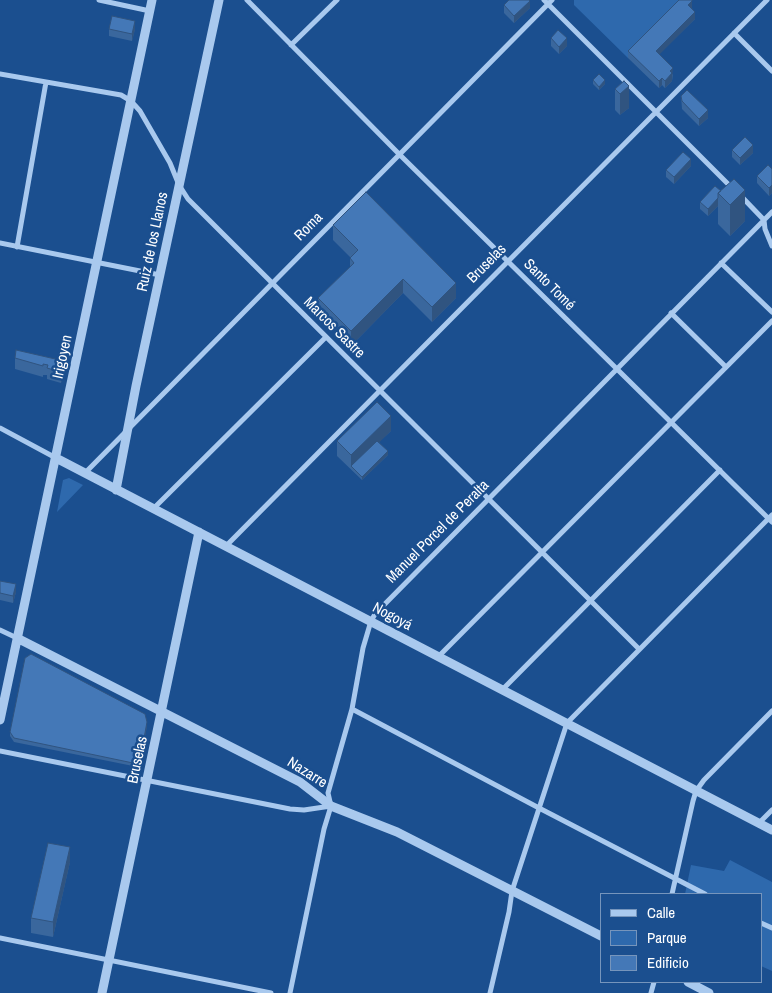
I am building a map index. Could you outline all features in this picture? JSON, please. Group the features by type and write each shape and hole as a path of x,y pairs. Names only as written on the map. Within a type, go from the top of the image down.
{"street":[{"path":"98,0 150,11"},
{"name":"Irigoyen","path":"0,720 152,0"},
{"name":"Ruiz de los Llanos","path":"116,490 219,0"},
{"name":"Santo Tomé","path":"247,0 508,262 771,519"},
{"path":"291,45 337,0"},
{"name":"Bruselas","path":"226,546 768,0"},
{"path":"548,1 764,220 772,246"},
{"name":"Roma","path":"85,473 548,1"},
{"path":"734,33 772,71"},
{"path":"0,74 121,95 131,101"},
{"path":"17,246 46,82"},
{"name":"Marcos Sastre","path":"131,101 140,111 170,163 179,185 188,200 639,649"},
{"name":"Manuel Porcel de Peralta","path":"290,993 324,829 331,806 328,793 352,709 371,621 375,614 772,212"},
{"path":"764,220 772,219"},
{"path":"0,243 160,275"},
{"path":"721,263 772,312"},
{"path":"671,313 726,367"},
{"path":"438,657 772,321"},
{"path":"153,509 326,337"},
{"name":"Nogoyá","path":"0,428 772,830"},
{"path":"502,690 720,470"},
{"path":"490,993 510,912 512,890 567,723 771,519"},
{"name":"Bruselas","path":"102,993 199,532"},
{"name":"Nazarre","path":"0,630 300,782 331,806 397,832 600,935"},
{"path":"352,709 703,893"},
{"path":"672,893 696,791 704,780 772,711"},
{"path":"0,751 304,810 331,806"},
{"path":"759,823 772,810"},
{"path":"0,938 272,993"},
{"path":"690,983 709,993"}],"green space":[{"path":"574,0 686,0 628,58 574,5"},
{"path":"69,478 83,485 57,512 63,480"},
{"path":"730,860 772,882 772,971 762,966 762,893 685,893 691,865 724,871"}],"building":[{"path":"509,0 530,1 514,16 504,5"},
{"path":"679,0 692,0 688,5 695,12 656,51 673,68 670,71 672,73 665,81 662,78 659,81 628,51"},
{"path":"112,16 135,21 132,34 109,29"},
{"path":"558,30 567,38 559,47 551,38"},
{"path":"599,74 605,80 599,87 593,80"},
{"path":"624,81 629,86 620,94 615,89"},
{"path":"687,90 708,110 699,119 682,101 681,96"},
{"path":"745,137 753,145 740,158 732,150"},
{"path":"683,152 691,159 674,177 666,170"},
{"path":"768,165 772,169 772,185 769,188 757,176"},
{"path":"734,179 745,190 730,205 718,193"},
{"path":"715,186 721,191 718,193 718,198 708,209 700,202"},
{"path":"366,192 456,283 432,307 403,279 351,331 318,298 354,263 350,258 358,250 333,225"},
{"path":"16,350 64,361 61,372 47,368 48,365 43,364 43,366 15,358"},
{"path":"377,402 391,416 351,455 337,441"},
{"path":"377,441 388,451 362,477 351,466"},
{"path":"0,581 16,584 13,596 0,593"},
{"path":"31,654 145,714 147,722 140,760 133,763 14,738 10,732 25,658"},
{"path":"48,843 70,847 53,922 31,918"}]}
